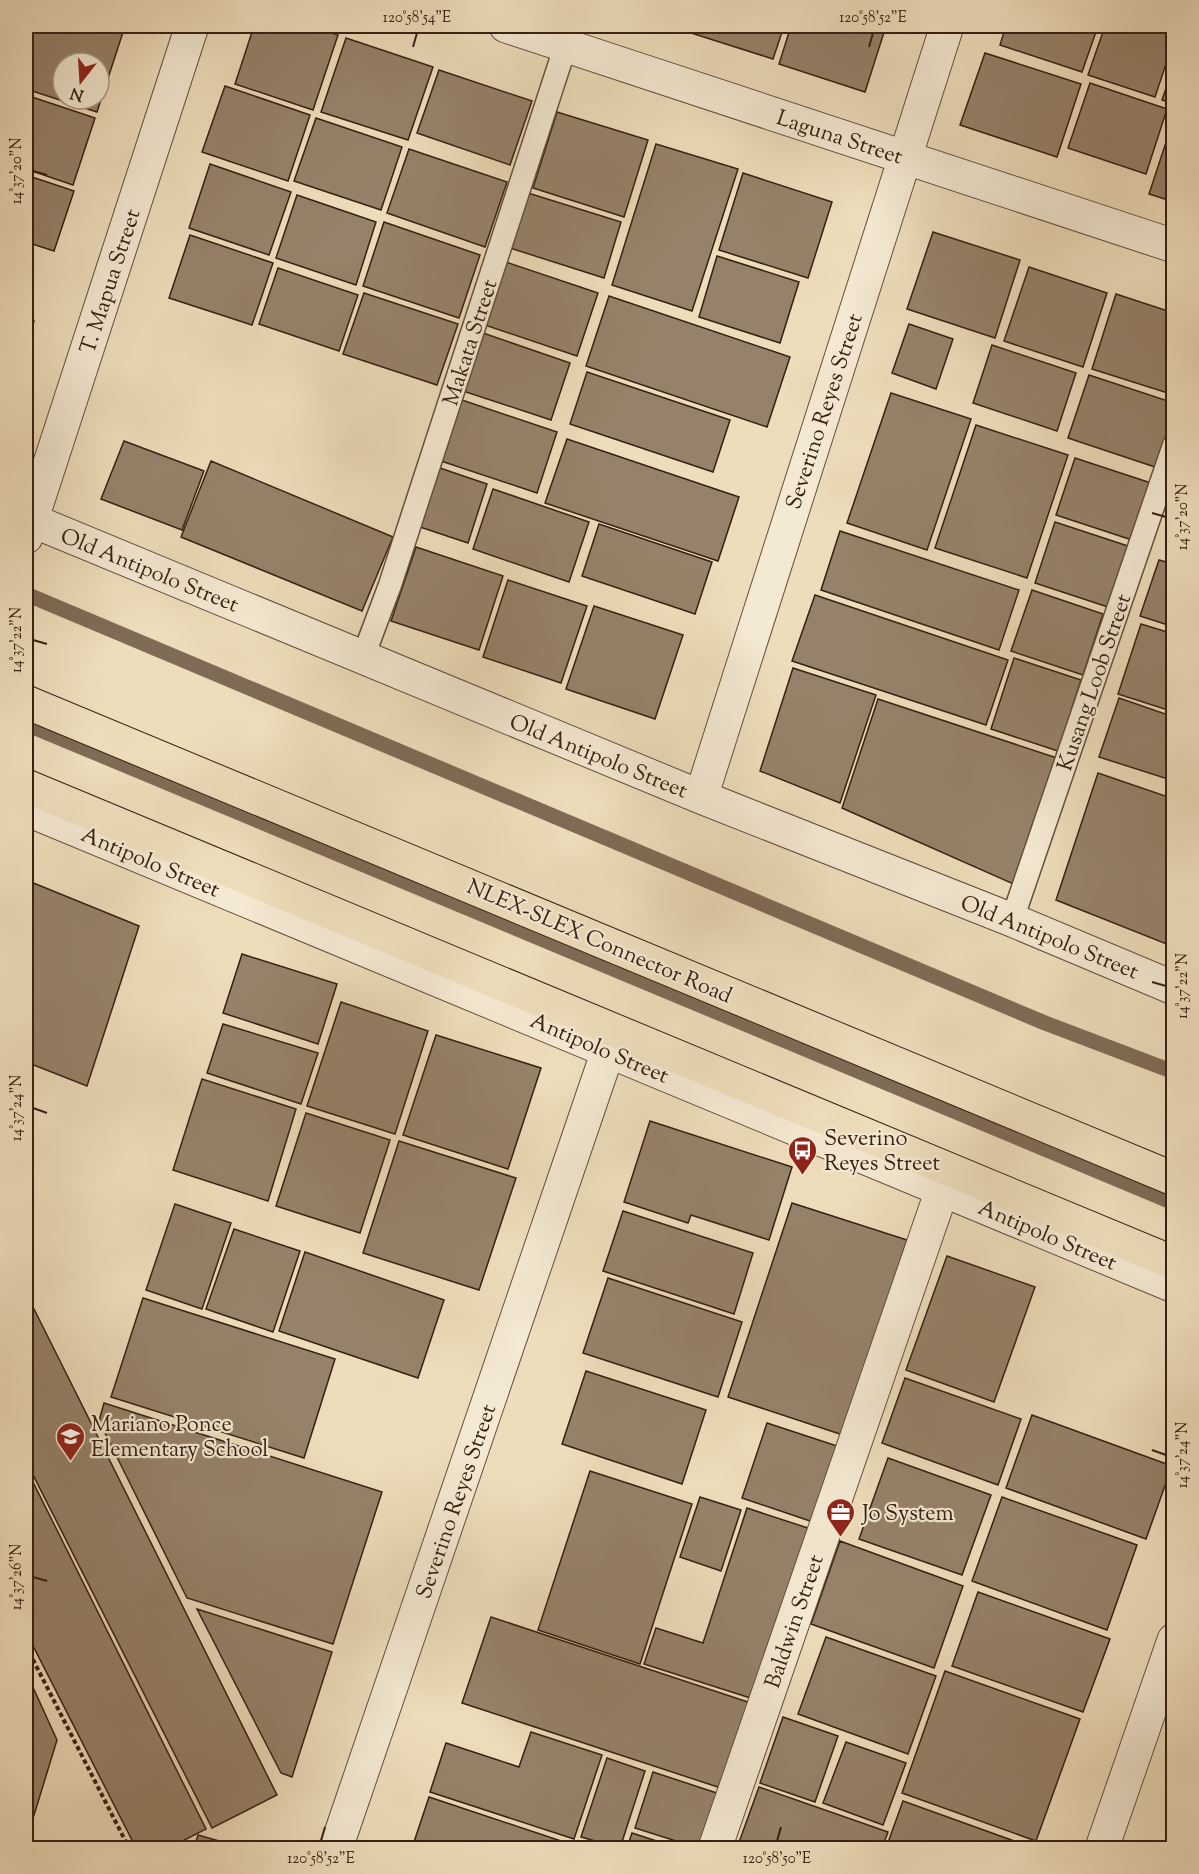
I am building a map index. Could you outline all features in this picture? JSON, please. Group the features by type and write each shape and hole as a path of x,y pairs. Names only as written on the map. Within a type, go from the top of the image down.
{"highway":[{"name":"NLEX-SLEX Connector Road","path":"26,702 1173,1179"},
{"path":"26,786 1173,1263"}],"street":[{"name":"T. Mapua Street","path":"27,525 192,26"},
{"name":"Laguna Street","path":"506,26 568,35 904,157 1173,246"},
{"name":"Severino Reyes Street","path":"701,797 947,26"},
{"name":"Old Antipolo Street","path":"27,525 363,657 701,797 1012,920 1173,988"},
{"name":"Antipolo Street","path":"26,809 1173,1286"},
{"name":"Severino Reyes Street","path":"336,1848 608,1051"},
{"name":"Baldwin Street","path":"715,1848 942,1190"},
{"path":"1102,1848 1173,1640"}],"lane":[{"name":"Makata Street","path":"363,657 390,585 568,35"},
{"name":"Kusang Loob Street","path":"1012,920 1173,445"}],"path":[{"path":"26,1646 129,1848"}],"building":[{"path":"28,26 125,26 111,69 111,51 51,51 51,97 26,89"},
{"path":"254,26 308,26 338,35 313,110 235,84"},
{"path":"690,26 784,26 773,59 688,32"},
{"path":"791,26 886,26 865,92 779,64"},
{"path":"1006,26 1098,26 1082,72 1000,45"},
{"path":"1105,26 1153,26 1174,32 1174,40 1155,97 1088,75"},
{"path":"346,38 433,67 408,140 321,112"},
{"path":"985,53 1081,84 1057,157 960,125"},
{"path":"1174,64 1174,104 1162,100"},
{"path":"439,70 532,101 510,165 417,133"},
{"path":"1090,83 1167,109 1146,174 1068,148"},
{"path":"225,86 310,115 288,181 202,152"},
{"path":"26,95 51,103 51,111 74,111 95,118 73,185 26,169"},
{"path":"557,112 648,140 624,217 533,188"},
{"path":"316,118 402,147 381,210 294,181"},
{"path":"1174,118 1174,202 1149,194"},
{"path":"656,144 738,169 692,311 612,285"},
{"path":"409,149 507,182 485,247 387,213"},
{"path":"210,164 291,192 269,255 189,228"},
{"path":"743,173 832,202 808,278 719,250"},
{"path":"26,175 74,191 54,251 26,242"},
{"path":"528,193 621,222 604,278 510,248"},
{"path":"297,195 376,222 356,285 276,258"},
{"path":"384,222 480,255 459,318 363,286"},
{"path":"933,232 1020,260 995,338 907,309"},
{"path":"190,235 273,263 252,325 169,298"},
{"path":"717,256 799,282 780,343 699,317"},
{"path":"506,262 598,293 577,356 485,325"},
{"path":"1029,267 1107,293 1083,367 1004,341"},
{"path":"278,268 358,295 339,351 259,324"},
{"path":"364,293 458,324 437,385 343,354"},
{"path":"1116,294 1174,313 1174,395 1092,369"},
{"path":"609,296 790,357 767,427 586,366"},
{"path":"26,319 34,321 26,347"},
{"path":"909,324 953,339 936,389 892,373"},
{"path":"483,333 570,363 551,420 463,391"},
{"path":"992,345 1076,373 1057,431 973,403"},
{"path":"587,372 730,420 713,472 570,424"},
{"path":"1089,375 1174,403 1174,421 1158,468 1068,438"},
{"path":"891,393 971,419 927,550 847,523"},
{"path":"459,399 557,432 537,493 438,460"},
{"path":"976,425 1068,455 1027,578 935,548"},
{"path":"567,439 739,497 718,561 545,503"},
{"path":"124,441 204,471 182,530 101,499"},
{"path":"1075,458 1151,483 1132,540 1056,515"},
{"path":"211,461 393,537 362,611 181,537"},
{"path":"434,466 487,484 468,543 414,525"},
{"path":"493,489 589,522 569,582 473,549"},
{"path":"1055,522 1131,547 1111,608 1035,583"},
{"path":"599,524 712,562 695,614 582,576"},
{"path":"840,531 1019,590 999,650 821,590"},
{"path":"1174,531 1174,557 1166,554"},
{"path":"416,547 503,576 479,650 391,621"},
{"path":"1159,560 1174,564 1174,627 1140,616"},
{"path":"508,580 587,606 561,683 483,657"},
{"path":"1032,590 1103,614 1083,675 1011,651"},
{"path":"815,595 1008,660 986,725 792,661"},
{"path":"594,606 683,635 655,719 566,689"},
{"path":"1141,624 1174,634 1174,712 1118,694"},
{"path":"1014,658 1081,680 1058,751 991,729"},
{"path":"793,668 876,695 840,803 760,771"},
{"path":"1119,698 1174,717 1174,781 1099,757"},
{"path":"878,699 1060,759 1018,886 842,808"},
{"path":"1098,773 1174,799 1174,947 1056,900"},
{"path":"26,880 139,926 87,1086 26,1062"},
{"path":"242,954 337,984 318,1044 223,1013"},
{"path":"341,1002 428,1031 395,1134 307,1106"},
{"path":"223,1024 318,1053 301,1104 207,1073"},
{"path":"436,1035 541,1068 508,1169 403,1135"},
{"path":"202,1079 296,1109 268,1201 173,1170"},
{"path":"306,1113 390,1140 360,1233 276,1206"},
{"path":"650,1121 792,1167 769,1240 691,1215 688,1223 624,1202"},
{"path":"399,1141 516,1178 479,1290 363,1253"},
{"path":"792,1203 907,1240 843,1435 728,1397"},
{"path":"175,1204 231,1223 202,1309 146,1290"},
{"path":"623,1211 753,1253 734,1314 603,1271"},
{"path":"234,1229 300,1251 273,1332 206,1309"},
{"path":"305,1252 444,1300 418,1378 279,1331"},
{"path":"947,1256 1035,1287 994,1402 906,1370"},
{"path":"608,1278 742,1322 718,1397 583,1353"},
{"path":"26,1293 277,1795 212,1828 26,1461"},
{"path":"143,1298 335,1359 304,1458 111,1397"},
{"path":"586,1371 706,1410 682,1484 562,1444"},
{"path":"905,1378 1021,1419 998,1485 882,1443"},
{"path":"104,1403 382,1492 333,1644 187,1598 99,1421"},
{"path":"1032,1415 1172,1466 1146,1539 1006,1488"},
{"path":"767,1423 840,1447 816,1523 742,1498"},
{"path":"888,1458 991,1495 962,1575 859,1539"},
{"path":"26,1468 206,1829 169,1848 136,1848 26,1632"},
{"path":"590,1471 692,1504 640,1664 538,1630"},
{"path":"700,1497 741,1510 721,1571 680,1557"},
{"path":"1002,1497 1137,1545 1107,1630 972,1581"},
{"path":"747,1508 820,1532 763,1702 644,1664 656,1628 703,1643"},
{"path":"840,1541 963,1586 934,1668 811,1624"},
{"path":"978,1592 1110,1639 1083,1712 952,1666"},
{"path":"197,1609 332,1652 292,1777 281,1773"},
{"path":"491,1617 760,1706 733,1792 462,1703"},
{"path":"826,1637 936,1676 908,1754 798,1714"},
{"path":"945,1671 1080,1719 1036,1841 902,1793"},
{"path":"26,1672 57,1740 27,1838 26,1838"},
{"path":"783,1717 838,1736 815,1802 760,1783"},
{"path":"531,1732 602,1755 574,1839 430,1792 446,1743 519,1767"},
{"path":"846,1742 906,1763 883,1825 823,1803"},
{"path":"607,1758 645,1771 620,1848 581,1837"},
{"path":"653,1772 729,1797 712,1848 698,1848 635,1828"},
{"path":"759,1787 888,1832 882,1848 737,1848"},
{"path":"429,1797 561,1841 558,1848 412,1848"},
{"path":"903,1801 1028,1846 1027,1848 886,1848"},
{"path":"632,1833 678,1848 627,1848"},
{"path":"198,1835 244,1848 194,1848"}],"waterway":[{"path":"26,594 1045,1023 1174,1072"},
{"path":"26,724 1174,1203"}],"place":[{"name":"Severino Reyes Street","path":"803,1176"},
{"name":"Mariano Ponce Elementary School","path":"70,1462"},
{"name":"Jo System","path":"841,1538"}]}
